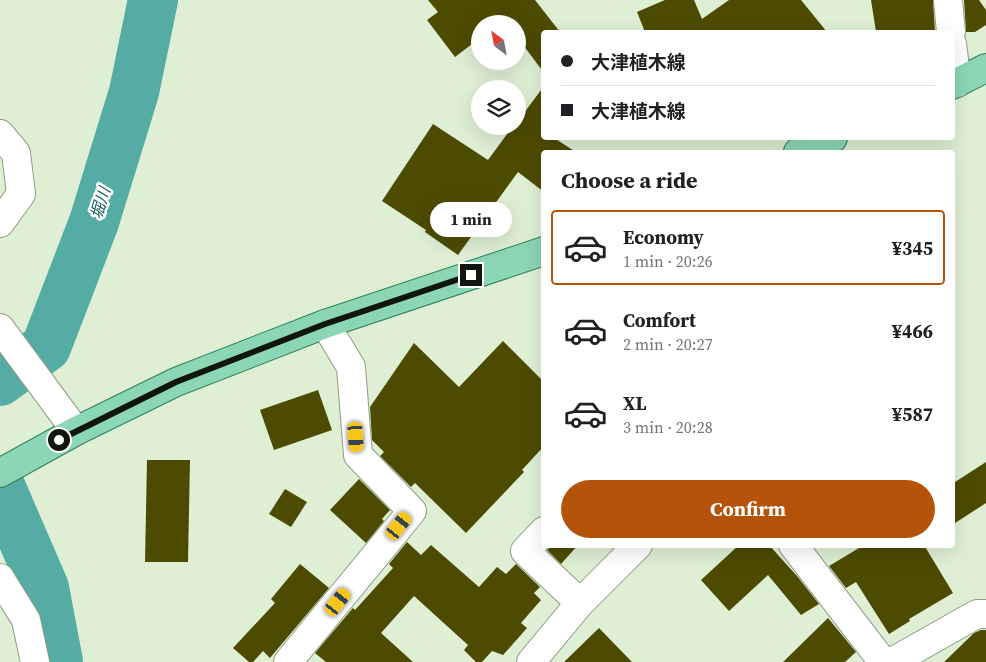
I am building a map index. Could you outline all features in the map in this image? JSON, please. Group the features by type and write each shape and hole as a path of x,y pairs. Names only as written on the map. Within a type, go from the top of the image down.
{"main road":[{"path":"955,84 986,68"},
{"path":"803,150 827,140"},
{"path":"0,473 76,431 176,382 325,324 541,252"}],"street":[{"path":"948,0 951,30"},
{"path":"0,134 16,153 20,194 0,223"},
{"path":"288,662 412,511 358,455 351,367 325,324"},
{"path":"0,328 76,431"},
{"path":"541,533 525,551 580,603"},
{"path":"531,662 580,603 635,548"},
{"path":"795,548 883,662"},
{"path":"0,578 26,620 35,662"},
{"path":"892,662 977,614 986,614"}],"building":[{"path":"428,0 535,0 558,30 541,30 541,69 526,49 526,15 471,15 471,45 455,57 427,20 438,12"},
{"path":"665,0 694,0 702,19 729,0 801,0 825,30 644,30 637,12"},
{"path":"871,0 933,0 935,30 876,30"},
{"path":"964,0 979,0 986,10 986,25 975,32 966,32"},
{"path":"541,90 541,140 557,140 573,150 541,150 541,190 518,172 458,255 425,232 426,230 382,201 433,124 488,160 506,135 526,135 526,110"},
{"path":"503,341 541,379 541,449 522,470 524,472 466,533 415,483 411,487 380,456 384,452 372,440 370,407 414,343 459,387"},
{"path":"318,390 332,430 274,450 260,410"},
{"path":"147,460 190,460 188,562 145,562"},
{"path":"986,462 986,503 955,523 955,482"},
{"path":"359,479 390,510 382,519 384,521 366,543 330,510"},
{"path":"285,489 307,502 291,527 269,514"},
{"path":"407,542 421,555 431,545 479,587 497,567 506,574 516,564 540,587 534,593 541,600 521,623 527,628 503,655 492,651 482,662 476,662 464,650 468,645 414,596 381,633 413,662 326,662 315,653 353,608 355,610 393,568 389,564"},
{"path":"549,548 575,548 561,564 547,550"},
{"path":"736,548 772,548 819,604 801,615 768,575 729,611 701,580"},
{"path":"859,548 926,548 953,593 909,619 910,621 889,634 856,582 846,588 829,566"},
{"path":"300,564 329,588 270,658 263,651 253,662 249,662 233,648 275,603 271,599"},
{"path":"828,618 856,652 845,662 783,662"},
{"path":"599,628 632,662 564,662"},
{"path":"986,630 986,662 944,662 974,633"}],"waterway":[{"name":"堀川","path":"0,381 46,347 94,222 134,92 153,0"},
{"path":"0,486 44,588 58,662"},
{"path":"5,578 32,560"}],"route":[{"path":"59,440 176,382 325,324 471,275"}]}
